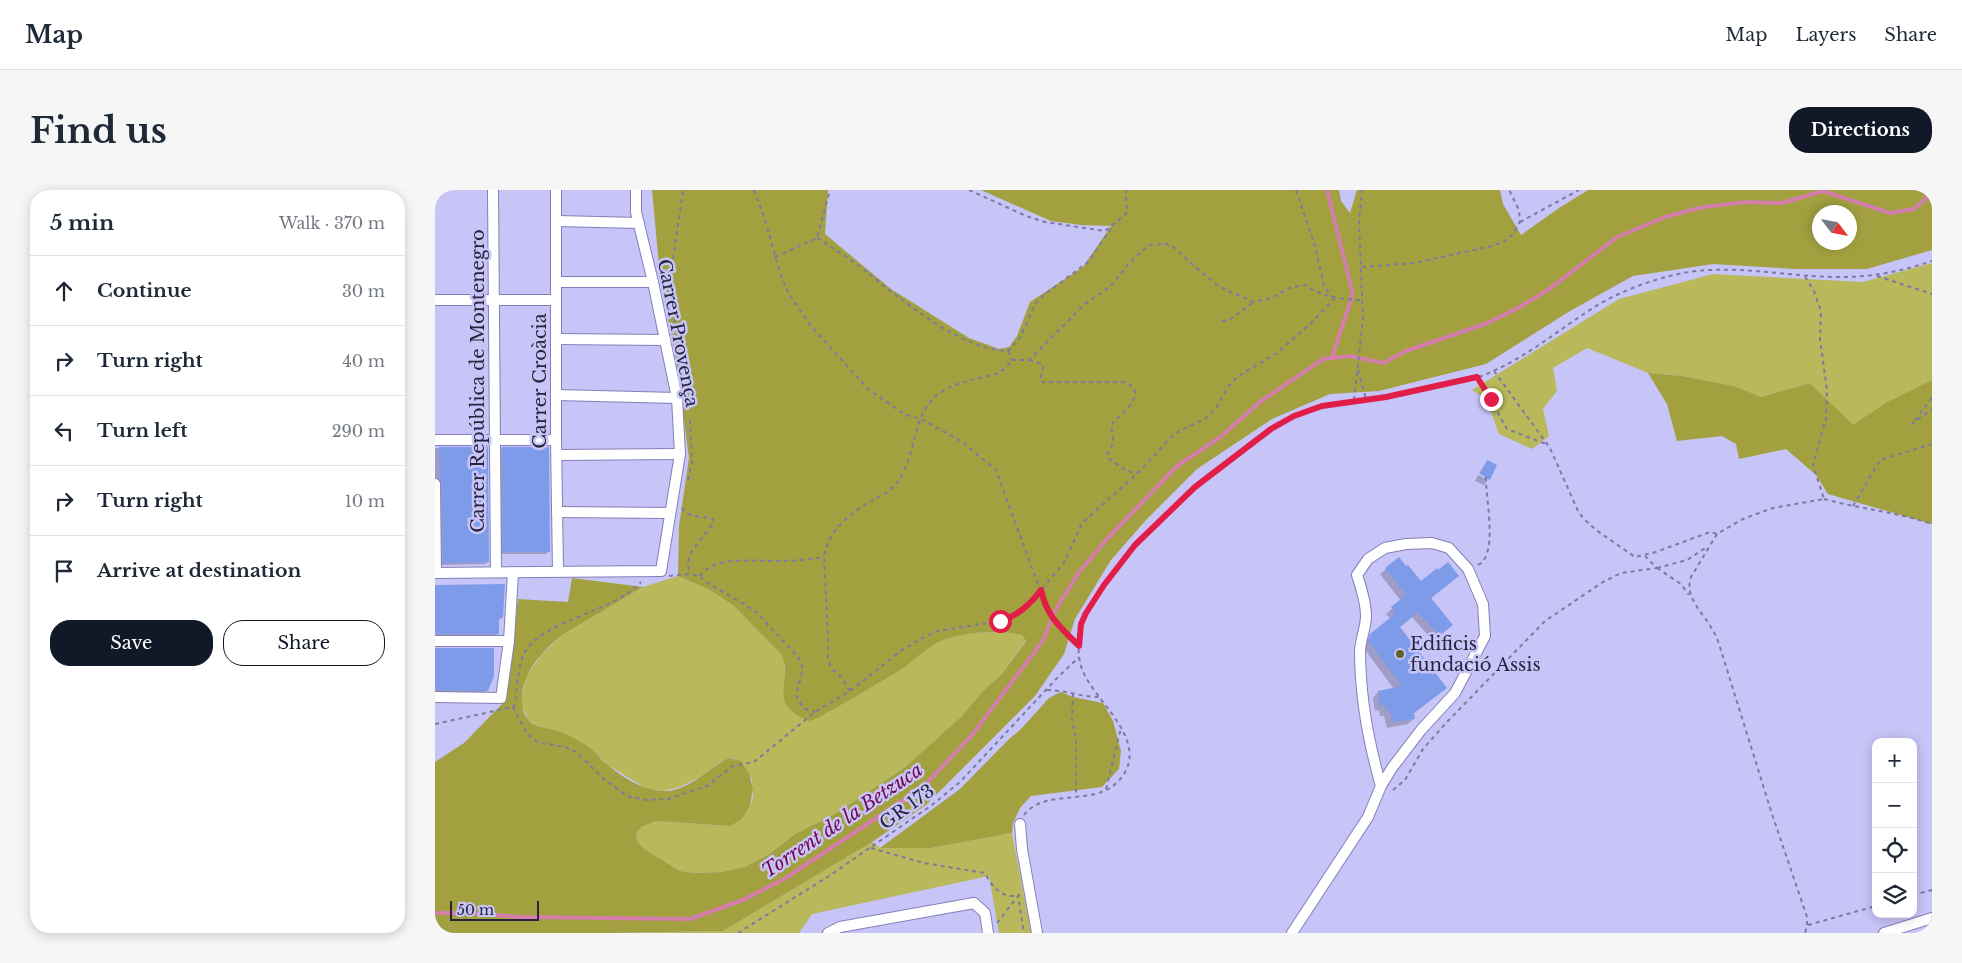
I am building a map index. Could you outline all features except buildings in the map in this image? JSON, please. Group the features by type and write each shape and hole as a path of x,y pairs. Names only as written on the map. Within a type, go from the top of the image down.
{"street":[{"name":"Carrer República de Montenegro","path":"493,190 496,572"},
{"name":"Carrer Croàcia","path":"555,190 557,221 556,440 559,572"},
{"name":"Carrer Provença","path":"636,190 636,212 653,282 677,398 680,454 661,573"},
{"path":"557,221 639,223"},
{"path":"556,282 653,282"},
{"path":"435,300 556,300"},
{"path":"556,339 665,340"},
{"path":"556,395 677,398"},
{"path":"435,440 556,440"},
{"path":"557,455 680,454"},
{"path":"435,484 435,572 661,573"},
{"path":"557,512 670,513"},
{"path":"1292,933 1368,817 1381,786 1421,730 1455,694 1485,636 1483,604 1468,569 1449,548 1432,543 1406,544 1385,548 1368,559 1357,574 1363,592 1366,615 1360,648 1364,709 1371,749 1381,786"},
{"path":"435,697 501,698 509,640 513,572"},
{"path":"435,641 509,640"},
{"path":"1020,824 1022,849 1037,933"},
{"path":"828,933 840,927 974,903 985,913 992,929"},
{"path":"1883,933 1932,918"}],"path":[{"path":"674,264 683,190"},
{"path":"754,190 789,294 811,326 869,390 906,414 921,419 961,441 996,470 1041,590 1044,604 1052,619 1079,646"},
{"path":"817,238 830,190"},
{"path":"969,190 1026,216 1045,222 1105,231 1123,218 1128,209 1126,190"},
{"path":"1296,190 1315,246 1324,286 1327,293 1334,299"},
{"path":"1354,400 1363,331 1359,221 1362,190"},
{"path":"1509,190 1519,210 1520,222"},
{"path":"1362,267 1414,263 1492,246 1509,239 1520,222 1579,190"},
{"path":"817,238 849,259 909,305 964,340 997,351 1008,351 1020,338 1035,304 1088,262 1115,223"},
{"path":"775,257 817,238"},
{"path":"1029,360 1085,304 1111,286 1129,264 1149,245 1167,244 1175,248 1217,285 1254,302"},
{"path":"1020,824 1025,813 1034,805 1098,793 1106,789 1120,779 1129,763 1128,746 1121,728 1082,670 1079,657 1081,624 1104,585 1135,545 1181,499 1283,421 1322,406 1477,377 1494,371 1599,304 1654,280 1687,273 1722,270 1845,277 1875,275 1919,266 1932,261"},
{"path":"1804,275 1814,291 1821,311 1820,339 1827,390 1826,418 1813,465 1824,499"},
{"path":"1875,275 1932,294"},
{"path":"1223,321 1229,320 1254,302 1271,298 1289,288 1305,285 1316,292 1334,299 1363,301"},
{"path":"643,581 637,588 603,608 547,631 529,647 524,655 516,683 515,704 513,707 525,732 533,739 540,743 565,747 576,752 616,789 627,796 647,800 668,799 707,786 733,766 754,762 815,712 850,691 902,650 923,638 938,631 1008,619 1023,611 1065,563 1082,523 1138,474 1174,434 1206,418 1216,408 1237,377 1281,350 1334,299"},
{"path":"1008,351 1012,360"},
{"path":"850,691 841,676 831,668 828,658 824,557 829,541 841,524 860,508 892,488 905,472 927,404 943,390 966,381 1002,371 1012,360 1029,360 1042,364 1043,369 1040,379 1043,382 1126,382 1131,385 1135,392 1134,400 1129,409 1111,425 1115,440 1107,454 1108,458 1127,471 1138,474"},
{"path":"1358,370 1366,399"},
{"path":"1494,371 1548,446 1578,511 1596,530 1635,557 1645,556 1710,532 1717,534"},
{"path":"1477,377 1507,429 1548,446"},
{"path":"1932,398 1912,424 1932,409"},
{"path":"1853,507 1880,460 1932,444"},
{"path":"1468,569 1481,564 1488,553 1490,517 1485,488 1486,477"},
{"path":"1691,597 1689,584 1691,577 1717,534 1743,519 1773,508 1824,499 1853,507 1911,517 1932,524"},
{"path":"1376,798 1386,795 1405,780 1423,749 1545,621 1603,582 1621,573 1657,568 1687,560 1709,546"},
{"path":"1645,556 1657,568 1681,584 1712,628 1719,644 1769,805 1807,917 1805,933"},
{"path":"700,576 711,566 734,560 781,561 824,557"},
{"path":"661,573 700,576 704,581 757,613 799,658 803,669 796,695 803,708 815,712"},
{"name":"GR 173","path":"738,933 871,848 950,791 1079,657"},
{"path":"1046,690 1061,690 1099,697"},
{"path":"1073,693 1072,720 1076,738 1076,797"},
{"path":"435,724 513,707"},
{"path":"1106,789 1121,728"},
{"path":"871,848 924,862 985,873 995,889 1007,896 1018,896"},
{"path":"992,929 1018,896 1030,890"},
{"path":"1917,894 1932,890"},
{"path":"1018,896 1024,933"},
{"path":"1807,926 1872,907"}],"shaded area":[{"path":"652,190 828,190 825,234 891,289 969,338 999,349 1009,347 1017,336 1030,302 1083,267 1111,226 1051,221 981,190 1339,190 1341,201 1350,213 1357,190 1500,190 1503,204 1521,235 1588,190 1932,190 1932,250 1867,269 1795,269 1713,264 1633,276 1570,311 1486,364 1379,391 1330,394 1272,419 1197,469 1146,520 1111,560 1075,619 1064,654 1035,696 926,805 872,842 723,931 435,933 435,762 464,743 506,700 518,599 568,602 572,578 643,587 562,635 547,648 534,664 525,682 522,701 523,708 526,717 533,724 568,735 589,747 605,763 626,778 655,790 671,791 680,788 729,758 741,761 749,773 753,789 750,806 741,820 730,826 656,821 641,827 636,834 638,842 644,849 680,871 695,873 721,872 745,867 768,855 795,834 833,815 904,768 961,717 983,691 1002,674 1026,641 1022,635 1001,632 966,634 944,640 924,651 894,674 818,718 809,721 795,714 788,707 784,699 785,673 781,654 734,606 710,590 678,576 679,526 689,458 676,360 660,276"},
{"path":"1932,263 1932,380 1887,402 1853,426 1810,383 1761,397 1734,386 1682,376 1648,373 1587,348 1553,368 1557,391 1543,409 1549,436 1532,449 1499,434 1487,400 1472,390 1619,299 1713,274 1863,282"},
{"path":"1648,373 1682,376 1734,386 1761,397 1810,383 1853,425 1887,402 1932,380 1932,524 1828,494 1816,475 1786,449 1739,459 1736,444 1722,436 1677,441 1667,404"},
{"path":"678,576 710,590 734,606 781,654 784,661 785,677 818,718 894,674 930,647 944,640 966,634 1001,632 1022,635 1026,640 1002,674 983,691 961,717 904,768 833,815 795,834 768,855 745,867 721,872 695,873 680,871 644,849 638,842 636,834 641,827 656,821 729,826 741,820 753,798 752,780 744,765 733,758 722,761 698,778 680,787 663,791 647,789 608,765 594,751 581,742 557,731 535,725 528,720 522,706 526,677 542,654 562,635 643,587"},
{"path":"1061,692 1073,697 1103,703 1113,721 1121,751 1119,769 1102,787 1031,796 1020,808 1013,823 1012,833 931,848 880,848 960,789 1020,730 1049,698"},
{"path":"1012,833 1031,933 999,933 989,876 812,914 799,933 609,933 723,931 872,842 880,848 931,848"}],"waterway":[{"path":"1327,190 1353,294 1332,357"},
{"name":"Torrent de la Betzuca","path":"435,913 470,913 520,917 690,919 743,900 786,878 923,787 972,735 1042,642 1056,609 1079,572 1107,539 1177,466 1219,438 1260,402 1323,359 1350,356 1383,363 1406,351 1485,324 1516,309 1548,290 1617,237 1668,216 1704,207 1745,202 1782,203 1823,191 1890,213 1914,209 1932,193"}],"place":[{"name":"Edificis fundació Assis","path":"1400,654"}],"route":[{"path":"1000,621 1023,611 1041,590 1044,604 1052,619 1079,646 1081,624 1086,613 1104,585 1135,545 1195,487 1271,429 1294,416 1322,406 1386,397 1477,377 1491,399"}]}
